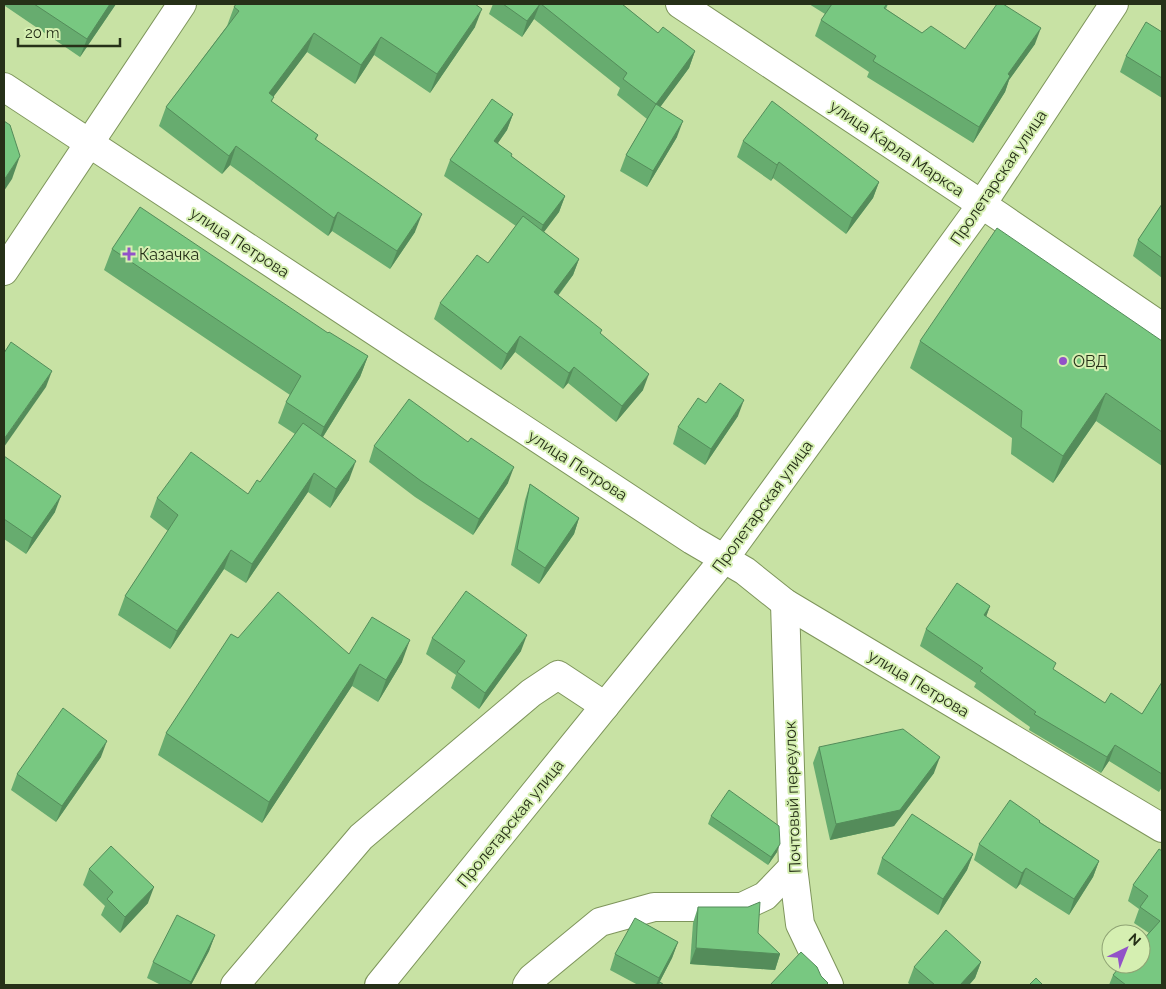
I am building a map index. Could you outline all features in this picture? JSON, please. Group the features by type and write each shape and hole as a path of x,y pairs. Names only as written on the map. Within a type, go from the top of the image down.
{"street":[{"path":"4,270 182,4"},
{"name":"улица Карла Маркса","path":"680,4 982,204 1162,327"},
{"name":"Пролетарская улица","path":"379,985 724,559 982,204 1114,4"},
{"name":"улица Петрова","path":"4,86 692,540 745,571 785,603 1162,828"},
{"name":"Почтовый переулок","path":"785,603 794,867 800,924 829,985"},
{"path":"235,985 361,837 531,693 558,675 604,706"},
{"path":"527,985 532,978 600,922 654,907 742,908 765,896 794,867"}],"building":[{"path":"34,4 110,4 87,39"},
{"path":"236,4 475,4 482,9 437,74 381,37 361,65 314,33 269,93 274,97 271,101 318,135 315,139 422,214 397,251 338,212 334,218 236,146 229,156 166,107 239,11 234,7"},
{"path":"503,4 540,4 527,21"},
{"path":"541,4 622,4 658,33 663,27 695,51 656,104 623,79 627,73"},
{"path":"832,4 887,4 884,8 922,33 931,26 965,49 997,4 1003,4 1041,28 1008,74 1010,76 979,127 873,61 876,56 821,20"},
{"path":"1146,22 1162,32 1162,78 1126,56"},
{"path":"492,99 513,114 494,141 565,196 543,225 450,160"},
{"path":"772,101 879,182 852,218 779,162 777,165 743,141"},
{"path":"656,104 683,121 653,171 626,155"},
{"path":"4,121 10,125 20,156 4,180"},
{"path":"1162,204 1162,258 1138,240"},
{"path":"140,207 328,333 368,356 324,427 286,402 301,376 112,249"},
{"path":"523,216 579,259 554,292 602,330 600,333 649,374 622,406 574,367 569,373 520,336 507,354 440,303 477,255 488,263"},
{"path":"997,228 1162,341 1162,432 1106,393 1063,456 1021,427 1022,411 920,341"},
{"path":"11,342 52,371 4,439 4,353"},
{"path":"720,383 744,400 711,449 678,427 698,398 706,403"},
{"path":"409,399 468,442 471,438 514,467 479,519 421,481 374,446"},
{"path":"303,423 356,461 336,489 314,473 252,564 231,550 177,631 125,596 178,515 157,498 191,452 248,494 257,480 260,482"},
{"path":"4,456 61,496 32,538 4,519"},
{"path":"530,484 579,518 545,568 517,549"},
{"path":"957,583 990,606 984,615 1056,663 1053,669 1105,703 1111,693 1142,714 1162,682 1162,774 1115,745 1107,757 1034,714 1036,712 980,671 983,668 926,629"},
{"path":"466,591 527,635 485,693 457,672 465,661 432,638"},
{"path":"278,592 349,654 372,617 410,640 386,680 360,664 269,802 166,733 231,634 238,638"},
{"path":"63,708 107,741 62,806 17,774"},
{"path":"903,729 940,757 900,810 836,824 819,747"},
{"path":"729,790 779,826 780,844 771,857 711,816"},
{"path":"1010,800 1039,822 1099,861 1074,899 1026,868 1022,873 979,844"},
{"path":"912,814 973,854 943,899 882,858"},
{"path":"111,846 154,887 125,917 107,899 113,892 89,869"},
{"path":"1159,849 1162,851 1162,985 1126,985 1113,975 1151,974 1151,931 1160,921 1140,907 1148,896 1133,885"},
{"path":"760,902 758,933 780,954 696,948 698,907 748,907"},
{"path":"177,915 215,935 191,982 153,962"},
{"path":"635,918 678,942 659,978 615,954"},
{"path":"946,930 981,962 960,985 935,985 914,967"},
{"path":"801,952 817,967 821,976 828,983 826,985 770,985"},
{"path":"1036,978 1043,985 1029,985"}],"place":[{"name":"Казачка","path":"129,254"},
{"name":"ОВД","path":"1063,361"}]}
